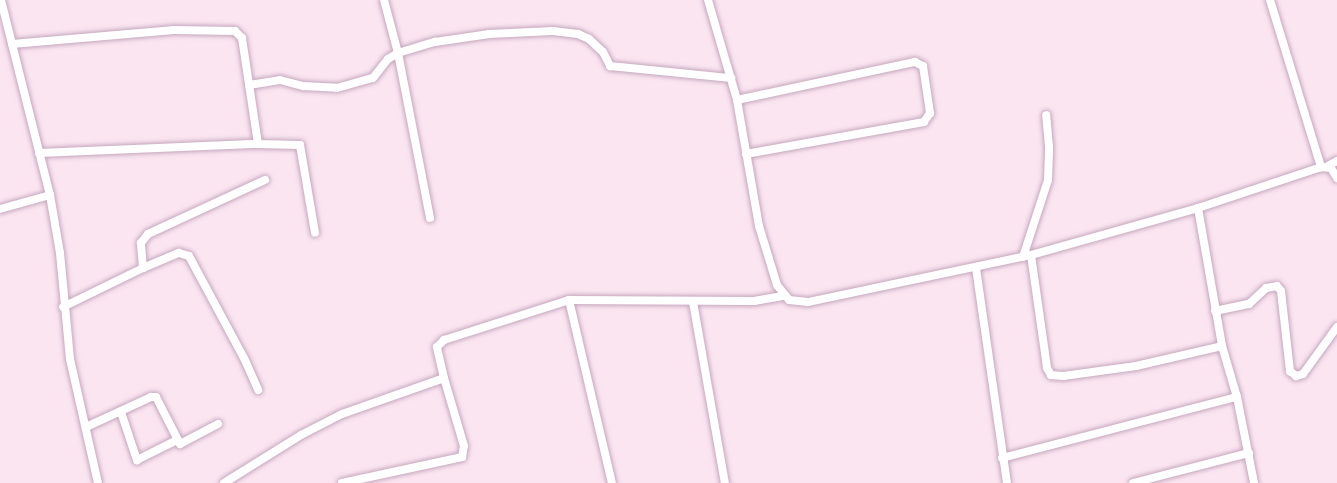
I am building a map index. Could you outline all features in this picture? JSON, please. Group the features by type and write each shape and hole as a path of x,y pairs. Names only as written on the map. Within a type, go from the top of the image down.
{"street":[{"path":"1,0 50,195 60,253 63,307 70,359 98,483"},
{"path":"384,0 398,53 430,218"},
{"path":"708,0 737,100 757,217 777,285 783,296 796,302 808,302 1027,256 1198,208 1337,161"},
{"path":"1270,0 1323,167"},
{"path":"12,44 153,31 235,31 242,38 258,144"},
{"path":"249,85 280,80 303,86 338,88 373,78 388,59 398,53 458,37 565,32 589,39 603,52 610,66 731,78"},
{"path":"737,100 915,62 923,66 930,112 924,122 746,154"},
{"path":"1046,116 1049,147 1047,180 1027,256 1047,369 1051,375 1063,376 1136,366 1222,346"},
{"path":"39,153 258,144 300,146 315,232"},
{"path":"1323,167 1334,171 1337,178"},
{"path":"142,268 141,243 148,234 265,180"},
{"path":"0,209 50,195"},
{"path":"1198,208 1222,346 1237,397 1254,483"},
{"path":"63,307 142,268 179,253 189,256 244,358 258,390"},
{"path":"976,268 1006,483"},
{"path":"1215,311 1249,304 1266,288 1277,286 1281,291 1290,371 1296,376 1303,374 1337,327"},
{"path":"342,483 462,457 464,446 444,378 437,347 439,342 569,300 762,301 783,296"},
{"path":"569,300 612,483"},
{"path":"693,302 725,483"},
{"path":"224,483 301,435 342,414 444,378"},
{"path":"86,427 156,397 180,444 218,424"},
{"path":"1002,458 1237,397"},
{"path":"121,412 134,457 137,460 177,440"},
{"path":"1133,483 1249,453"}]}
